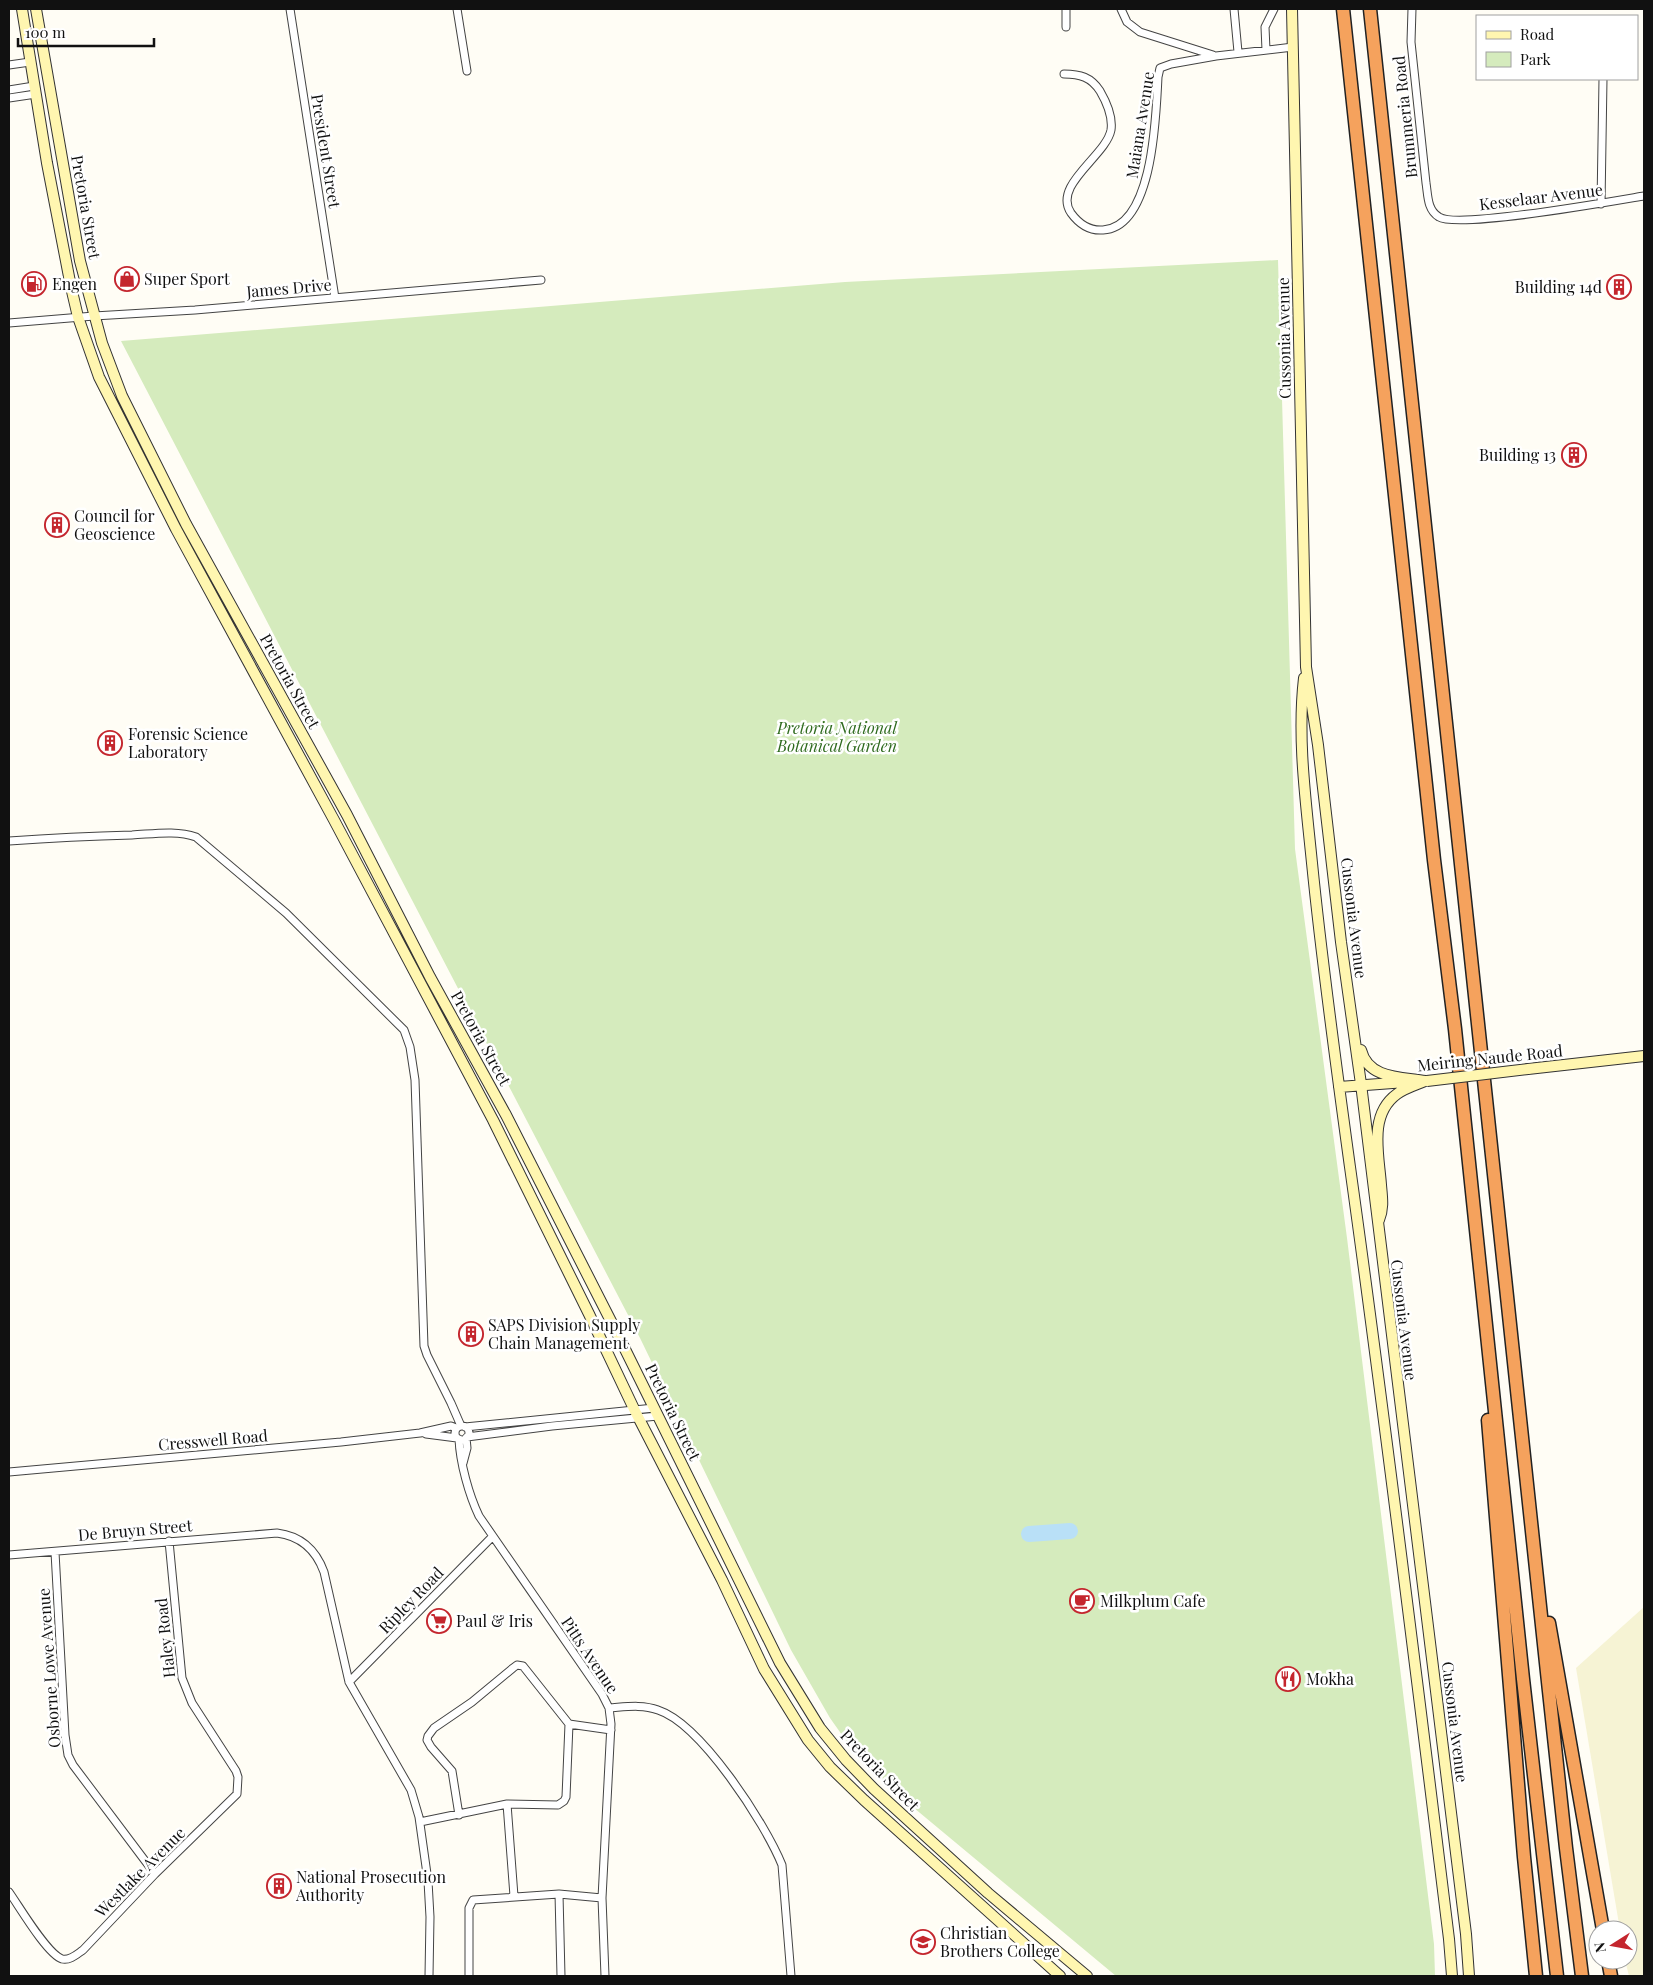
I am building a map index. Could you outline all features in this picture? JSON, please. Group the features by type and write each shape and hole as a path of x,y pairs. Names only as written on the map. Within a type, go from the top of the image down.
{"highway":[{"path":"1344,9 1434,860 1455,1029 1524,1688 1557,1976"},
{"path":"1370,9 1566,1848 1582,1976"},
{"path":"1455,1029 1457,1112 1487,1407 1536,1976"},
{"path":"1521,1430 1530,1475 1541,1571 1601,1920"},
{"path":"1530,1976 1531,1932"}],"main road":[{"name":"Pretoria Street","path":"22,9 61,239 78,317 93,364 176,529 334,820 493,1120 590,1314 637,1414 722,1580 764,1669 808,1740 830,1767 864,1800 1060,1976"},
{"name":"Pretoria Street","path":"36,9 80,261 94,316 113,375 151,456 186,524 347,815 430,977 506,1115 780,1662 820,1728 846,1760 874,1789 988,1893 1087,1976"},
{"name":"Cussonia Avenue","path":"1292,9 1306,667 1301,721 1306,803 1320,938 1384,1409 1452,1976"},
{"name":"Cussonia Avenue","path":"1306,667 1318,745 1361,1084 1466,1934 1468,1976"},
{"path":"1351,1013 1363,1058 1368,1066 1383,1074 1426,1081"},
{"name":"Meiring Naude Road","path":"1339,1087 1426,1081 1644,1056"},
{"path":"1377,1224 1381,1215 1382,1203 1377,1137 1379,1118 1395,1095 1426,1081"}],"street":[{"name":"President Street","path":"290,9 335,298"},
{"path":"457,9 468,71"},
{"path":"1066,9 1066,27"},
{"path":"1121,9 1127,22 1140,32 1216,56"},
{"path":"1234,9 1238,52"},
{"path":"1266,50 1265,27 1274,9"},
{"name":"Brummeria Road","path":"1412,9 1411,42 1429,206 1440,218"},
{"name":"Maiana Avenue","path":"1064,74 1082,75 1092,82 1106,103 1111,116 1111,130 1105,144 1080,174 1067,198 1068,208 1078,221 1090,229 1104,230 1118,226 1129,216 1142,192 1150,158 1160,68 1171,64 1238,52 1292,47"},
{"path":"9,65 30,62"},
{"path":"1600,204 1604,80"},
{"path":"9,90 35,90"},
{"path":"9,98 35,90"},
{"name":"Kesselaar Avenue","path":"1440,218 1455,221 1560,210 1644,196"},
{"name":"James Drive","path":"9,323 195,310 541,280"},
{"path":"9,841 91,835 185,833 196,838 286,913 404,1030 410,1047 415,1080 424,1346 426,1356 452,1403 461,1427 469,1432 462,1438 455,1434 461,1427"},
{"name":"Cresswell Road","path":"9,1472 341,1442 420,1433 451,1426 461,1427 656,1412"},
{"name":"Cresswell Road","path":"420,1433 462,1438 637,1414"},
{"name":"Pitts Avenue","path":"462,1438 466,1454 463,1463 474,1505 492,1537 602,1694 609,1708 611,1730 602,1898 605,1976"},
{"name":"De Bruyn Street","path":"9,1555 264,1533 277,1533 295,1537 308,1545 317,1556 324,1572 349,1682 411,1790 420,1822 428,1881 430,1917 429,1976"},
{"name":"Ripley Road","path":"349,1682 492,1537"},
{"name":"Haley Road","path":"168,1541 182,1678 192,1703 238,1777 236,1794 227,1804"},
{"name":"Osborne Lowe Avenue","path":"55,1552 63,1705 68,1755 73,1765 155,1874"},
{"path":"420,1822 459,1815 507,1804 558,1805 564,1801 566,1797 569,1724 523,1666 517,1665 472,1702 430,1732 427,1740 431,1748 452,1771 459,1815"},
{"path":"609,1708 642,1706 658,1709 674,1717 692,1732 728,1775 776,1851 782,1865 791,1976"},
{"path":"569,1724 611,1730"},
{"name":"Westlake Avenue","path":"9,1892 49,1949 62,1958 71,1958 83,1950 155,1874 227,1804"},
{"path":"507,1804 514,1896"},
{"path":"559,1894 561,1976"},
{"path":"468,1976 469,1908 471,1901 474,1899 559,1894 602,1898"}],"shaded area":[{"path":"1644,1607 1644,1976 1629,1976 1628,1970 1638,1970 1638,1920 1618,1920 1576,1668"}],"green space":[{"name":"Pretoria National Botanical Garden","path":"1278,260 1295,849 1347,1238 1434,1944 1435,1976 1116,1976 890,1788 854,1752 830,1718 791,1650 640,1338 121,341 845,282"}],"waterway":[{"path":"1029,1534 1070,1531"}],"place":[{"name":"Super Sport","path":"127,279"},
{"name":"Engen","path":"34,284"},
{"name":"Building 14d","path":"1619,287"},
{"name":"Building 13","path":"1574,455"},
{"name":"Council for Geoscience","path":"57,525"},
{"name":"Forensic Science Laboratory","path":"110,743"},
{"name":"SAPS Division Supply Chain Management","path":"471,1334"},
{"name":"Milkplum Cafe","path":"1082,1601"},
{"name":"Paul & Iris","path":"439,1621"},
{"name":"Mokha","path":"1288,1679"},
{"name":"National Prosecution Authority","path":"279,1886"},
{"name":"Christian Brothers College","path":"923,1942"}]}
